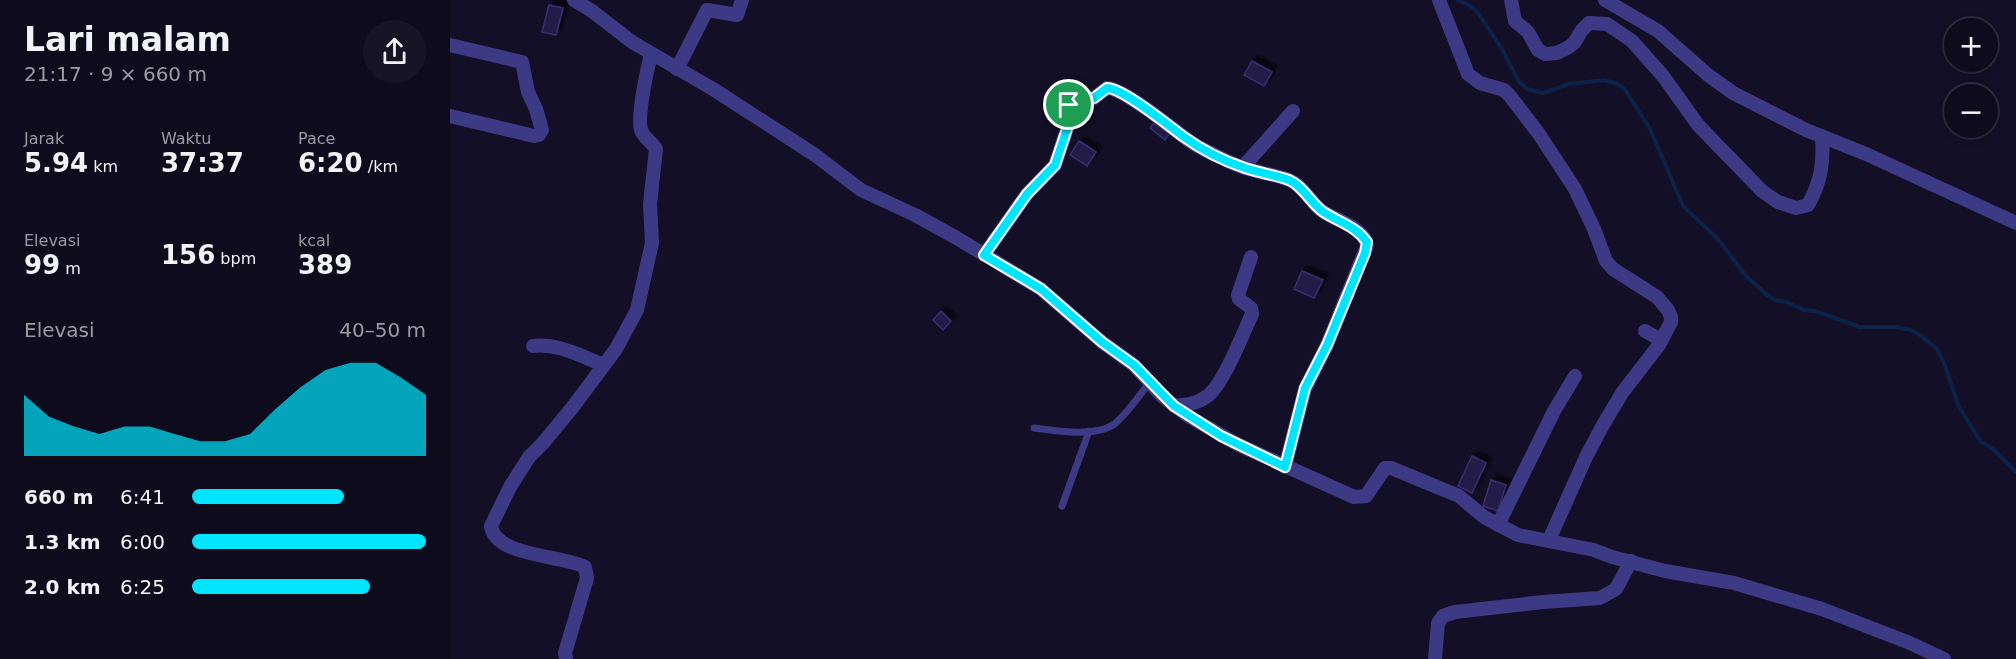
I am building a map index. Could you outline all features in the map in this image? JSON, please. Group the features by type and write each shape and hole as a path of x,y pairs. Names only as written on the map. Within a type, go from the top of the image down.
{"street":[{"path":"574,0 651,54 713,89 788,137 870,196 915,215 1041,289 1102,342 1134,365 1174,406 1221,436 1285,467 1354,497 1366,496 1385,468 1391,468 1459,496 1484,517 1518,535 1549,540 1665,570 1734,583 1822,609 1910,643 1944,659"},
{"path":"677,69 706,10 736,16 742,0"},
{"path":"1439,0 1465,71 1480,83 1507,93 1539,134 1575,189 1606,261 1657,297 1668,310 1671,321 1661,340 1622,393 1603,425 1549,540"},
{"path":"1511,0 1515,21 1528,32 1538,50 1545,54 1569,47 1589,23 1606,24 1632,40 1663,76 1698,125 1762,191 1778,202 1796,208 1808,205 1817,190 1822,173 1822,136"},
{"path":"1605,0 1658,31 1708,75 1733,93 1822,136 2016,223"},
{"path":"450,45 522,62 528,92 542,130 539,135 534,136 450,116"},
{"path":"566,659 565,652 586,578 585,567 513,548 495,536 491,526 510,487 529,457 616,349 637,310 652,243 650,204 656,150 642,133 640,122 651,54"},
{"path":"984,255 1027,194 1055,165 1067,129 1069,105 1072,102 1094,98 1107,88 1115,89 1157,115 1193,144 1243,167 1293,182 1321,210 1348,224 1367,242 1365,253 1327,345 1305,388 1285,467"},
{"path":"1243,167 1293,111"},
{"path":"1174,406 1196,402 1206,397 1234,355 1252,314 1251,308 1238,296 1251,257"},
{"path":"1645,331 1661,340"},
{"path":"533,346 558,347 604,365"},
{"path":"1498,525 1538,442 1575,376"},
{"path":"1436,659 1438,623 1443,616 1455,612 1600,598 1616,589 1631,561"}],"lane":[{"path":"1034,428 1089,431 1110,426 1149,382"},
{"path":"1062,506 1089,431"}],"building":[{"path":"549,5 563,8 556,35 542,32"},
{"path":"1252,61 1272,72 1264,86 1244,75"},
{"path":"1157,119 1171,131 1165,140 1150,128"},
{"path":"1079,141 1096,152 1087,166 1070,155"},
{"path":"1302,271 1323,280 1314,298 1294,289"},
{"path":"941,311 951,321 943,330 933,320"},
{"path":"1472,456 1486,463 1472,493 1458,486"},
{"path":"1491,480 1506,485 1498,511 1483,506"}],"waterway":[{"path":"1458,0 1472,7 1480,16 1502,49 1519,82 1527,89 1543,93 1569,84 1604,80 1624,88 1650,129 1683,206 1718,239 1746,276 1766,294 1775,300 1860,327 1896,327 1910,330 1937,349 1959,407 1981,442 1992,448 2016,472"}],"route":[{"path":"1107,88 1115,89 1157,115 1193,144 1243,167 1293,182 1314,205 1348,224 1367,242 1365,253 1327,345 1300,401 1285,467 1221,436 1188,416 1162,396 1134,365 1102,342 1041,289 984,255 1027,194 1055,165 1064,143 1069,119 1069,105 1072,102 1094,98 1107,88"}]}
